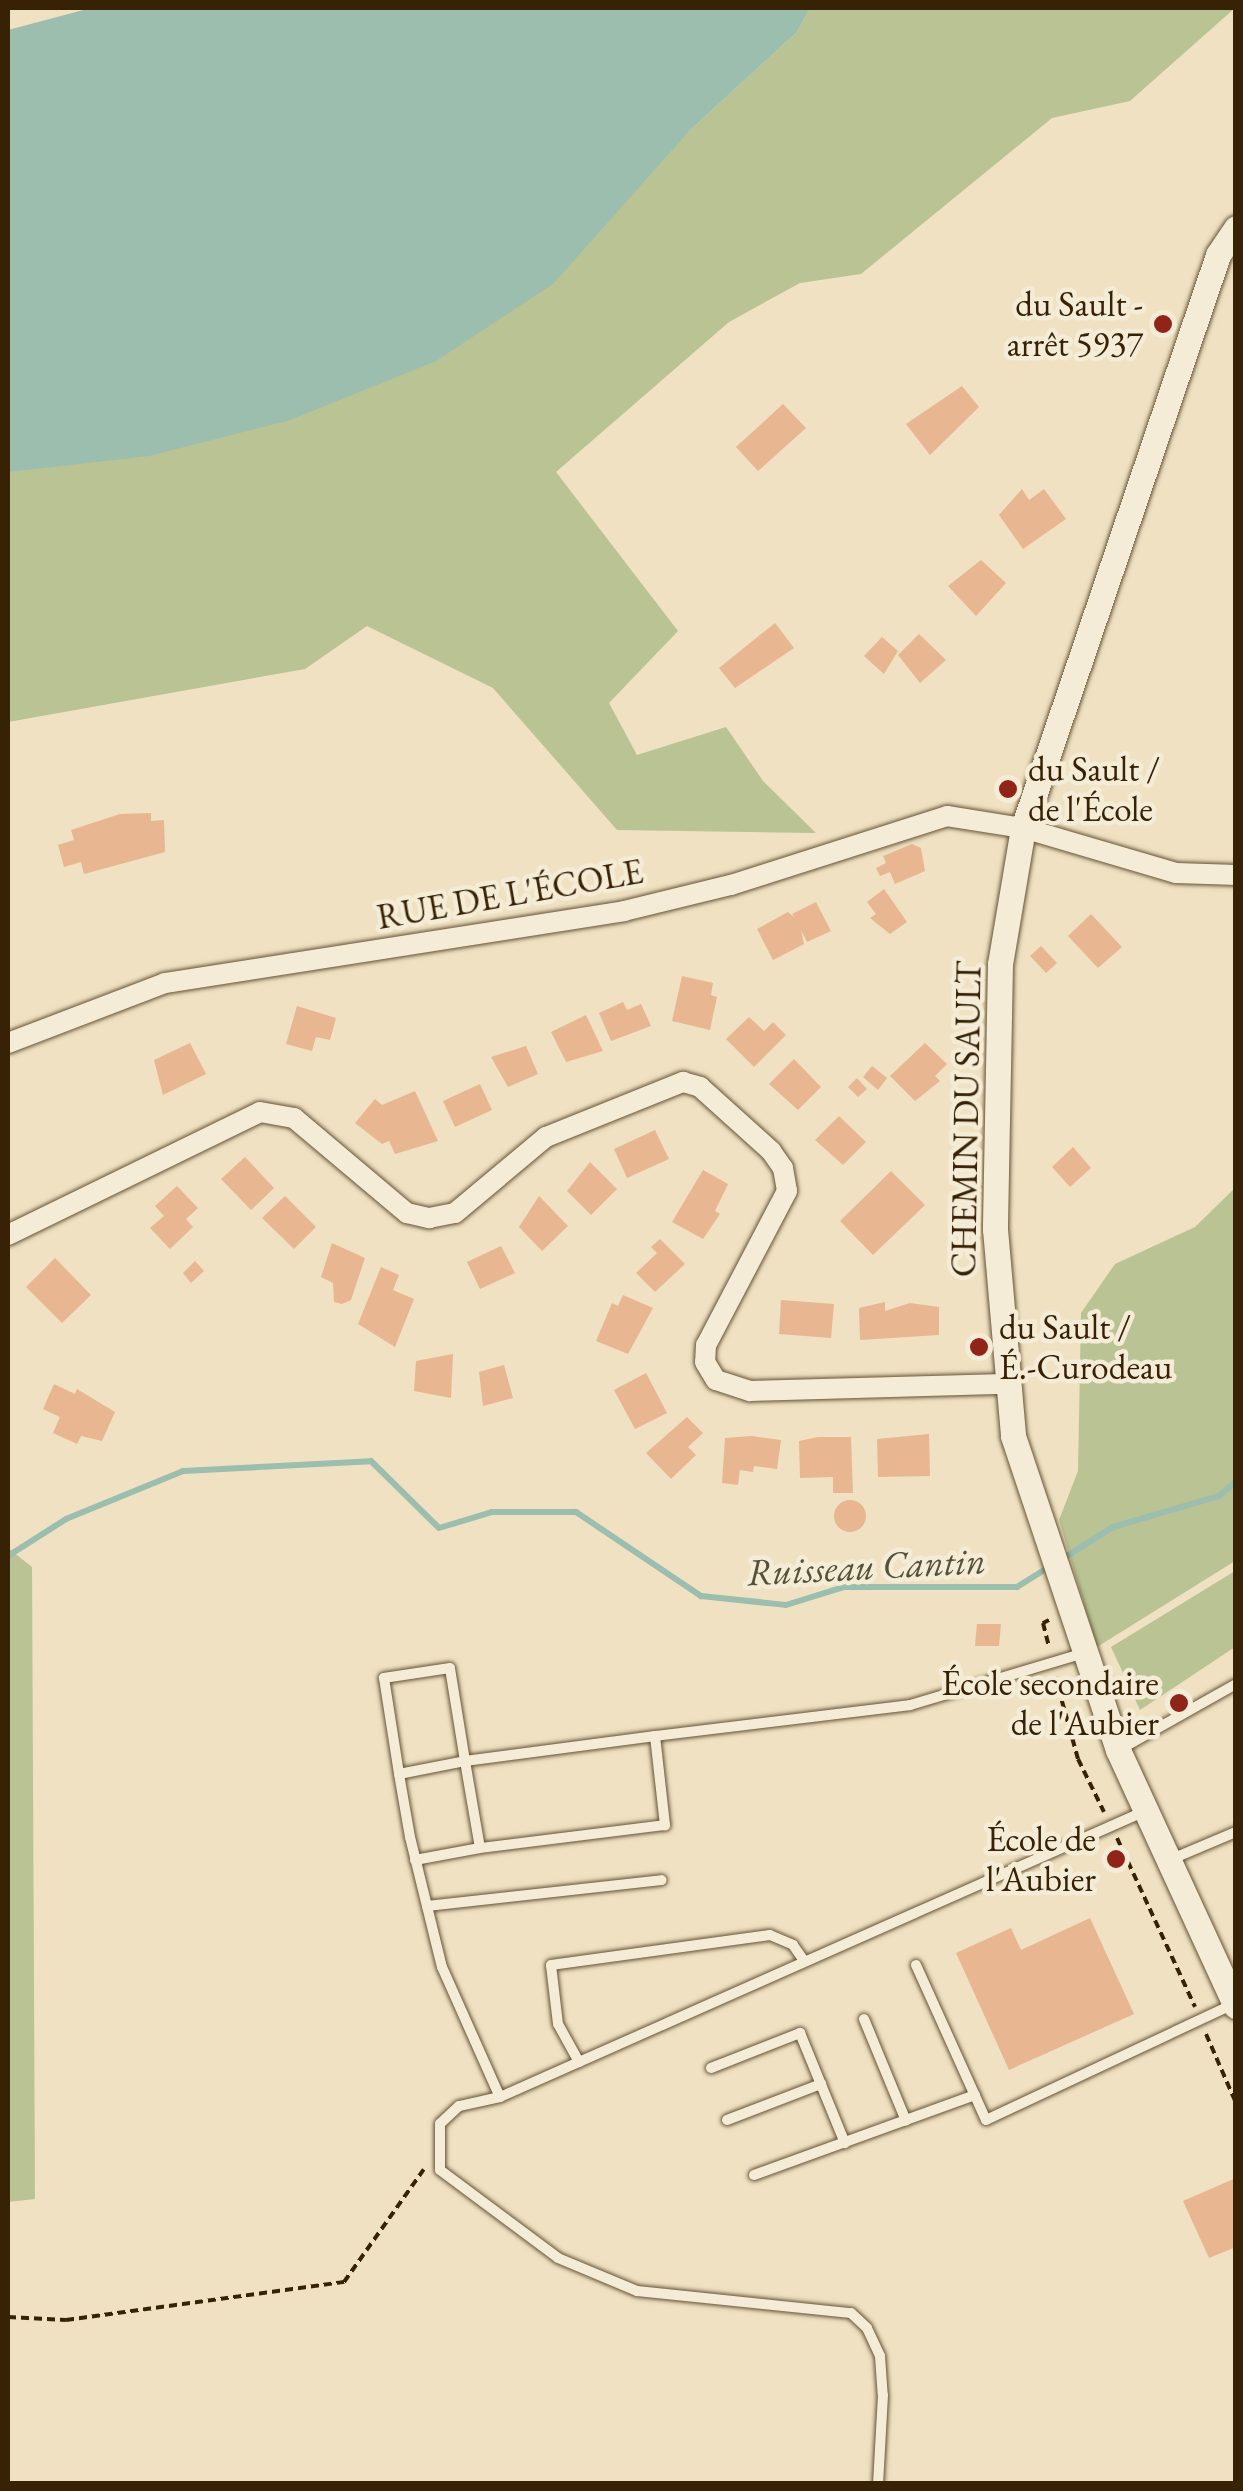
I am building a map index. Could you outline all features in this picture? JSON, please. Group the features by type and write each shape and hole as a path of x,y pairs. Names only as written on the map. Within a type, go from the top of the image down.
{"street":[{"name":"CHEMIN DU SAULT","path":"1235,2005 1118,1750 1013,1436 1004,1384 995,1229 1000,964 1023,828 1218,254 1236,228"},
{"name":"RUE DE L'ÉCOLE","path":"8,1043 166,983 522,932 731,885 947,816 1023,828 1176,873 1236,876"},
{"path":"8,1235 260,1112 294,1118 407,1213 429,1218 455,1212 546,1137 683,1082 700,1086 771,1151 784,1168 786,1191 706,1345 705,1362 716,1380 750,1391 1004,1384"}],"lane":[{"path":"399,1774 466,1761 910,1705 1085,1653"},
{"path":"480,1848 450,1668 384,1678 415,1860 442,1967 500,2097"},
{"path":"1118,1750 1236,1684"},
{"path":"415,1860 480,1848 664,1826 655,1736"},
{"path":"878,2484 880,2356 867,2328 850,2313 637,2290 558,2258 474,2201 440,2170 436,2153 440,2124 460,2106 500,2097 1146,1811"},
{"path":"1169,1860 1236,1832"},
{"path":"427,1906 662,1880"},
{"path":"579,2062 558,2024 551,1965 770,1935 793,1944 804,1961"},
{"path":"916,1966 986,2120 1235,2005"},
{"path":"864,2019 906,2120"},
{"path":"711,2068 800,2033 845,2142"},
{"path":"727,2120 822,2084"},
{"path":"754,2176 975,2095"}],"path":[{"path":"1072,1611 1044,1622 1078,1759 1236,2104"},
{"path":"8,2317 66,2320 344,2282 436,2153"}],"shaded area":[{"path":"91,8 810,8 797,32 689,131 553,284 436,361 290,420 149,456 8,472 8,30"},
{"path":"810,8 1235,8 1130,101 1052,118 861,274 800,283 729,322 556,472 678,631 609,703 637,755 726,727 763,781 816,833 617,830 493,688 367,626 305,669 8,722 8,472 689,131 797,32"},
{"path":"1235,1188 1235,1561 1097,1647 1059,1520 1078,1471 1081,1313 1115,1264 1195,1227"},
{"path":"8,1548 32,1567 35,2199 8,2202"},
{"path":"1235,1571 1235,1647 1140,1710 1111,1647"}],"building":[{"path":"962,386 979,407 930,455 906,424"},
{"path":"783,404 806,428 758,471 736,447"},
{"path":"1022,489 1029,500 1044,489 1066,519 1023,549 999,515"},
{"path":"981,560 1006,583 976,616 948,586"},
{"path":"775,623 794,648 735,688 719,668"},
{"path":"919,634 946,660 920,683 898,655"},
{"path":"882,637 898,651 884,674 864,656"},
{"path":"151,813 151,821 164,820 165,852 84,874 81,862 64,867 58,845 74,840 71,830 120,814"},
{"path":"912,844 921,848 925,871 895,884 890,872 880,876 876,868 886,863 883,856"},
{"path":"884,889 907,922 890,934 870,918 876,914 867,902"},
{"path":"816,902 831,931 807,942 801,930 804,944 773,960 757,929 788,912 795,918 792,914"},
{"path":"1091,914 1122,947 1098,968 1068,936"},
{"path":"1041,946 1057,963 1046,973 1030,956"},
{"path":"682,976 713,983 711,995 717,997 710,1030 672,1021"},
{"path":"623,1002 627,1010 641,1004 651,1026 611,1041 599,1013"},
{"path":"297,1006 336,1018 330,1040 316,1037 312,1051 286,1044"},
{"path":"586,1015 603,1051 566,1062 551,1032"},
{"path":"749,1017 764,1031 773,1022 786,1035 754,1067 726,1039"},
{"path":"190,1043 206,1074 163,1095 154,1060"},
{"path":"925,1043 947,1064 935,1076 940,1081 915,1101 890,1076"},
{"path":"526,1046 538,1074 508,1087 491,1057"},
{"path":"794,1059 821,1087 798,1110 769,1084"},
{"path":"872,1066 887,1078 878,1090 863,1077"},
{"path":"857,1078 867,1089 858,1097 848,1087"},
{"path":"480,1084 492,1110 455,1127 443,1101"},
{"path":"415,1091 438,1141 395,1154 389,1141 382,1144 355,1123 375,1099 382,1105"},
{"path":"839,1116 866,1142 843,1165 815,1140"},
{"path":"655,1130 669,1159 627,1178 614,1149"},
{"path":"1073,1147 1091,1168 1070,1187 1052,1167"},
{"path":"245,1157 274,1188 251,1210 221,1179"},
{"path":"590,1162 617,1189 591,1215 567,1191"},
{"path":"703,1170 728,1184 715,1211 720,1214 703,1239 672,1222"},
{"path":"891,1171 925,1205 873,1255 840,1221"},
{"path":"177,1186 198,1208 186,1219 193,1227 170,1249 150,1228 164,1216 155,1206"},
{"path":"285,1196 316,1227 294,1249 262,1218"},
{"path":"539,1196 568,1226 542,1251 519,1227"},
{"path":"660,1239 685,1264 655,1292 636,1273 657,1253 651,1247"},
{"path":"332,1243 365,1258 351,1300 342,1304 334,1302 333,1283 321,1277"},
{"path":"501,1246 515,1273 480,1289 467,1262"},
{"path":"55,1258 91,1295 62,1323 26,1287"},
{"path":"195,1261 204,1271 191,1283 183,1273"},
{"path":"381,1267 399,1275 393,1290 414,1299 395,1347 358,1324"},
{"path":"623,1295 653,1308 628,1354 596,1341 612,1303 618,1306"},
{"path":"781,1300 834,1304 831,1338 779,1334"},
{"path":"885,1302 885,1311 910,1303 939,1307 939,1335 860,1340 859,1308"},
{"path":"453,1354 451,1398 414,1391 416,1361"},
{"path":"504,1365 513,1398 483,1406 479,1372"},
{"path":"646,1373 667,1413 635,1429 614,1390"},
{"path":"54,1384 75,1394 77,1389 115,1412 102,1441 81,1436 77,1444 53,1433 60,1417 43,1409"},
{"path":"687,1417 703,1433 688,1447 696,1455 671,1479 646,1453"},
{"path":"929,1434 930,1476 878,1477 877,1439"},
{"path":"851,1437 853,1493 833,1493 833,1477 800,1478 799,1441"},
{"path":"725,1438 781,1440 777,1469 754,1466 753,1472 740,1470 738,1485 722,1483"},
{"path":"850,1500 861,1505 866,1516 861,1527 850,1532 839,1527 834,1516 839,1505"},
{"path":"977,1624 1001,1624 999,1646 975,1646"},
{"path":"1090,1918 1134,2014 1009,2070 956,1953 1011,1928 1021,1950"},
{"path":"1236,2178 1236,2247 1209,2258 1183,2201"}],"waterway":[{"name":"Ruisseau Cantin","path":"8,1556 66,1519 183,1471 371,1461 439,1528 492,1512 576,1512 701,1596 786,1605 844,1587 1017,1587 1051,1566"},
{"name":"Ruisseau Cantin","path":"1062,1559 1113,1527 1219,1496 1236,1481"}],"place":[{"name":"du Sault - arrêt 5937","path":"1163,324"},
{"name":"du Sault / de l'École","path":"1008,789"},
{"name":"du Sault / É.-Curodeau","path":"979,1347"},
{"name":"École secondaire de l'Aubier","path":"1179,1703"},
{"name":"École de l'Aubier","path":"1116,1859"}]}
